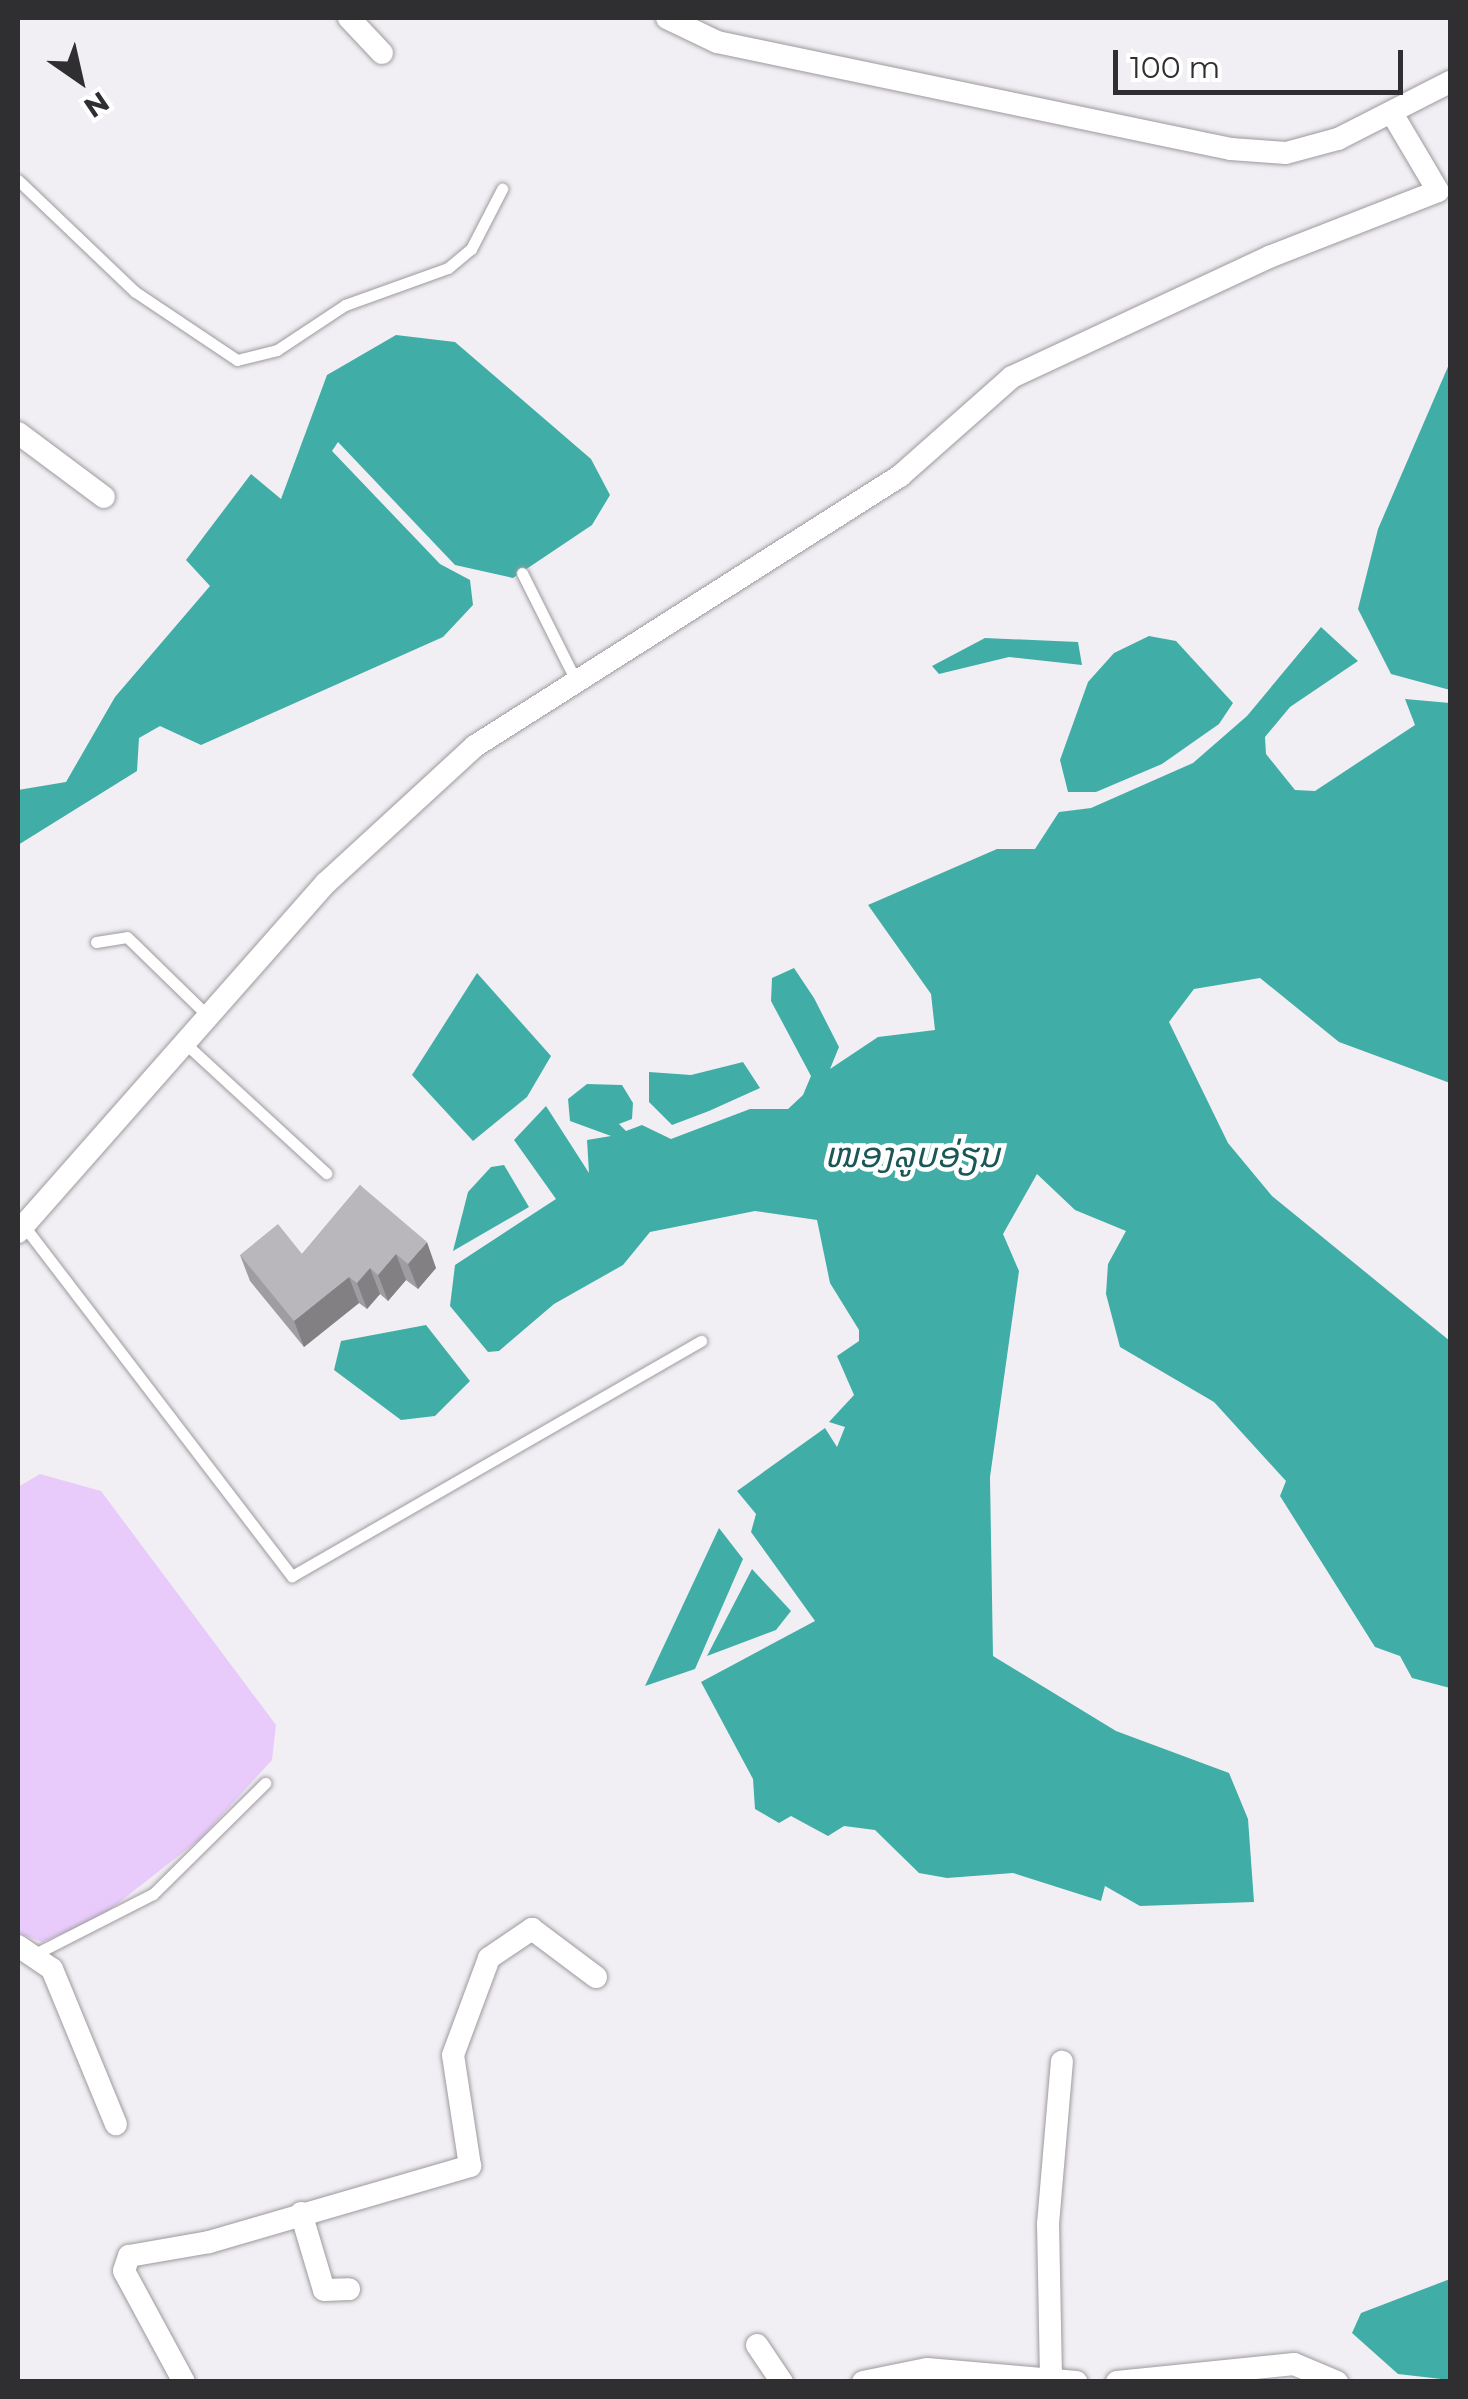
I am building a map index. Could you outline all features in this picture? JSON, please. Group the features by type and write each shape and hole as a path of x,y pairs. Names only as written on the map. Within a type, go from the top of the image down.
{"street":[{"path":"349,18 382,53"},
{"path":"667,18 717,42 1231,149 1286,153 1393,115 1450,82"},
{"path":"21,1229 212,1019 326,883 448,771 577,683 900,476 1012,377 1438,191 1393,115"},
{"path":"18,434 104,497"},
{"path":"184,2382 125,2260 140,2248 209,2242 470,2166 453,2055 478,1978 505,1943 532,1928 596,1977"},
{"path":"28,1949 116,2124"},
{"path":"1051,2378 1048,2224 1062,2062"},
{"path":"301,2214 324,2290 349,2289"},
{"path":"757,2345 782,2382"},
{"path":"1117,2382 1294,2364 1338,2382"},
{"path":"864,2382 926,2375 1076,2382"}],"lane":[{"path":"18,180 134,291 237,360 262,357 344,304 463,258 502,189"},
{"path":"522,573 577,683"},
{"path":"96,942 127,937 212,1019"},
{"path":"188,1046 326,1172"},
{"path":"21,1229 292,1576 701,1342"},
{"path":"28,1949 153,1894 265,1783"}],"shaded area":[{"path":"40,1474 101,1491 276,1725 272,1760 200,1839 98,1919 42,1942 18,1933 18,1487"}],"water":[{"path":"396,335 455,342 591,459 610,495 592,525 513,578 455,565 338,442 332,451 440,564 470,580 473,605 443,637 201,745 160,726 139,738 137,771 18,845 18,790 66,782 115,697 210,586 186,560 251,474 281,499 327,375"},
{"path":"1450,362 1450,690 1391,674 1358,609 1378,529"},
{"name":"ໜອງລູບອ່ຽນ","path":"1321,627 1358,661 1290,707 1265,737 1266,754 1295,790 1315,791 1415,725 1405,699 1450,703 1450,1083 1339,1042 1260,978 1194,989 1169,1022 1228,1143 1272,1196 1450,1341 1450,1688 1412,1678 1400,1656 1375,1647 1280,1496 1286,1481 1214,1402 1120,1347 1106,1294 1108,1264 1126,1231 1075,1210 1037,1174 1003,1234 1019,1271 990,1477 993,1656 1116,1731 1229,1773 1248,1819 1254,1902 1140,1906 1105,1886 1101,1901 1013,1873 947,1878 919,1873 875,1830 844,1826 828,1836 791,1816 779,1823 755,1809 753,1779 701,1682 815,1621 751,1532 756,1514 737,1491 825,1428 837,1447 845,1427 829,1422 854,1395 837,1356 859,1341 859,1330 830,1283 817,1220 755,1211 650,1232 623,1265 554,1304 499,1351 488,1352 450,1306 455,1265 556,1199 514,1140 546,1106 589,1173 587,1140 611,1136 570,1121 568,1099 587,1084 622,1085 633,1103 632,1119 619,1124 626,1131 642,1125 671,1139 750,1109 788,1109 803,1095 811,1076 771,1001 772,978 794,968 814,998 839,1047 830,1069 878,1037 935,1030 931,994 868,905 997,849 1035,849 1059,812 1091,808 1193,763 1247,716"},
{"path":"1149,636 1176,641 1233,703 1219,724 1162,764 1096,792 1068,792 1060,760 1088,682 1114,653"},
{"path":"985,638 1078,642 1082,665 1009,657 939,674 932,666"},
{"path":"477,973 551,1056 527,1097 473,1141 412,1075"},
{"path":"743,1062 760,1088 709,1111 672,1125 649,1102 649,1072 691,1075"},
{"path":"504,1165 529,1207 453,1251 468,1192 491,1167"},
{"path":"426,1325 470,1381 435,1416 401,1420 334,1370 341,1341"},
{"path":"719,1528 743,1559 695,1669 645,1686"},
{"path":"752,1569 791,1611 776,1630 707,1656"},
{"path":"1450,2279 1450,2380 1398,2374 1352,2333 1361,2313"}],"building":[{"path":"360,1185 427,1242 408,1264 396,1254 378,1275 370,1268 357,1283 349,1277 294,1321 240,1255 278,1224 302,1254"}]}
